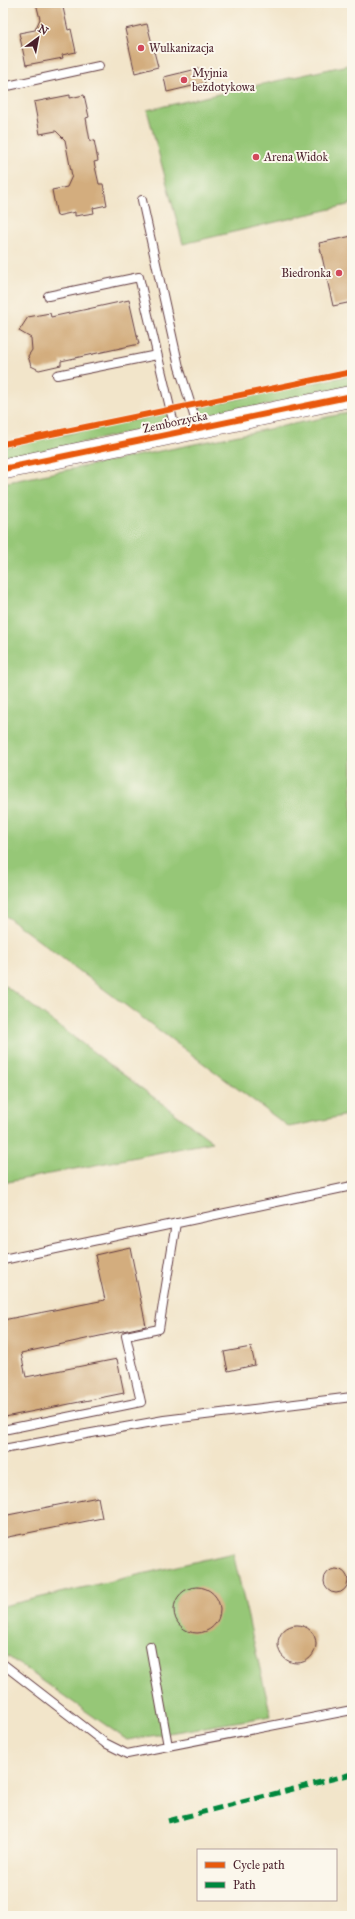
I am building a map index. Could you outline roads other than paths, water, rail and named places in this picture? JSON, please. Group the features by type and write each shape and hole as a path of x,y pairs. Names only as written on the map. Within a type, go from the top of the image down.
{"street":[{"name":"Zemborzycka","path":"3,469 352,396"}],"lane":[{"path":"3,87 99,66"},
{"path":"142,200 179,367 198,428"},
{"path":"48,296 140,277 157,355 177,433"},
{"path":"57,375 157,355"},
{"path":"3,1260 352,1186"},
{"path":"3,1430 141,1402 126,1336 159,1329 176,1223"},
{"path":"3,1449 164,1420 352,1397"},
{"path":"150,1646 168,1746"},
{"path":"3,1664 105,1743 127,1754 352,1710"}],"place":[{"name":"Wulkanizacja","path":"141,48"},
{"name":"Myjnia bezdotykowa","path":"184,80"},
{"name":"Arena Widok","path":"256,157"},
{"name":"Biedronka","path":"339,273"}]}
